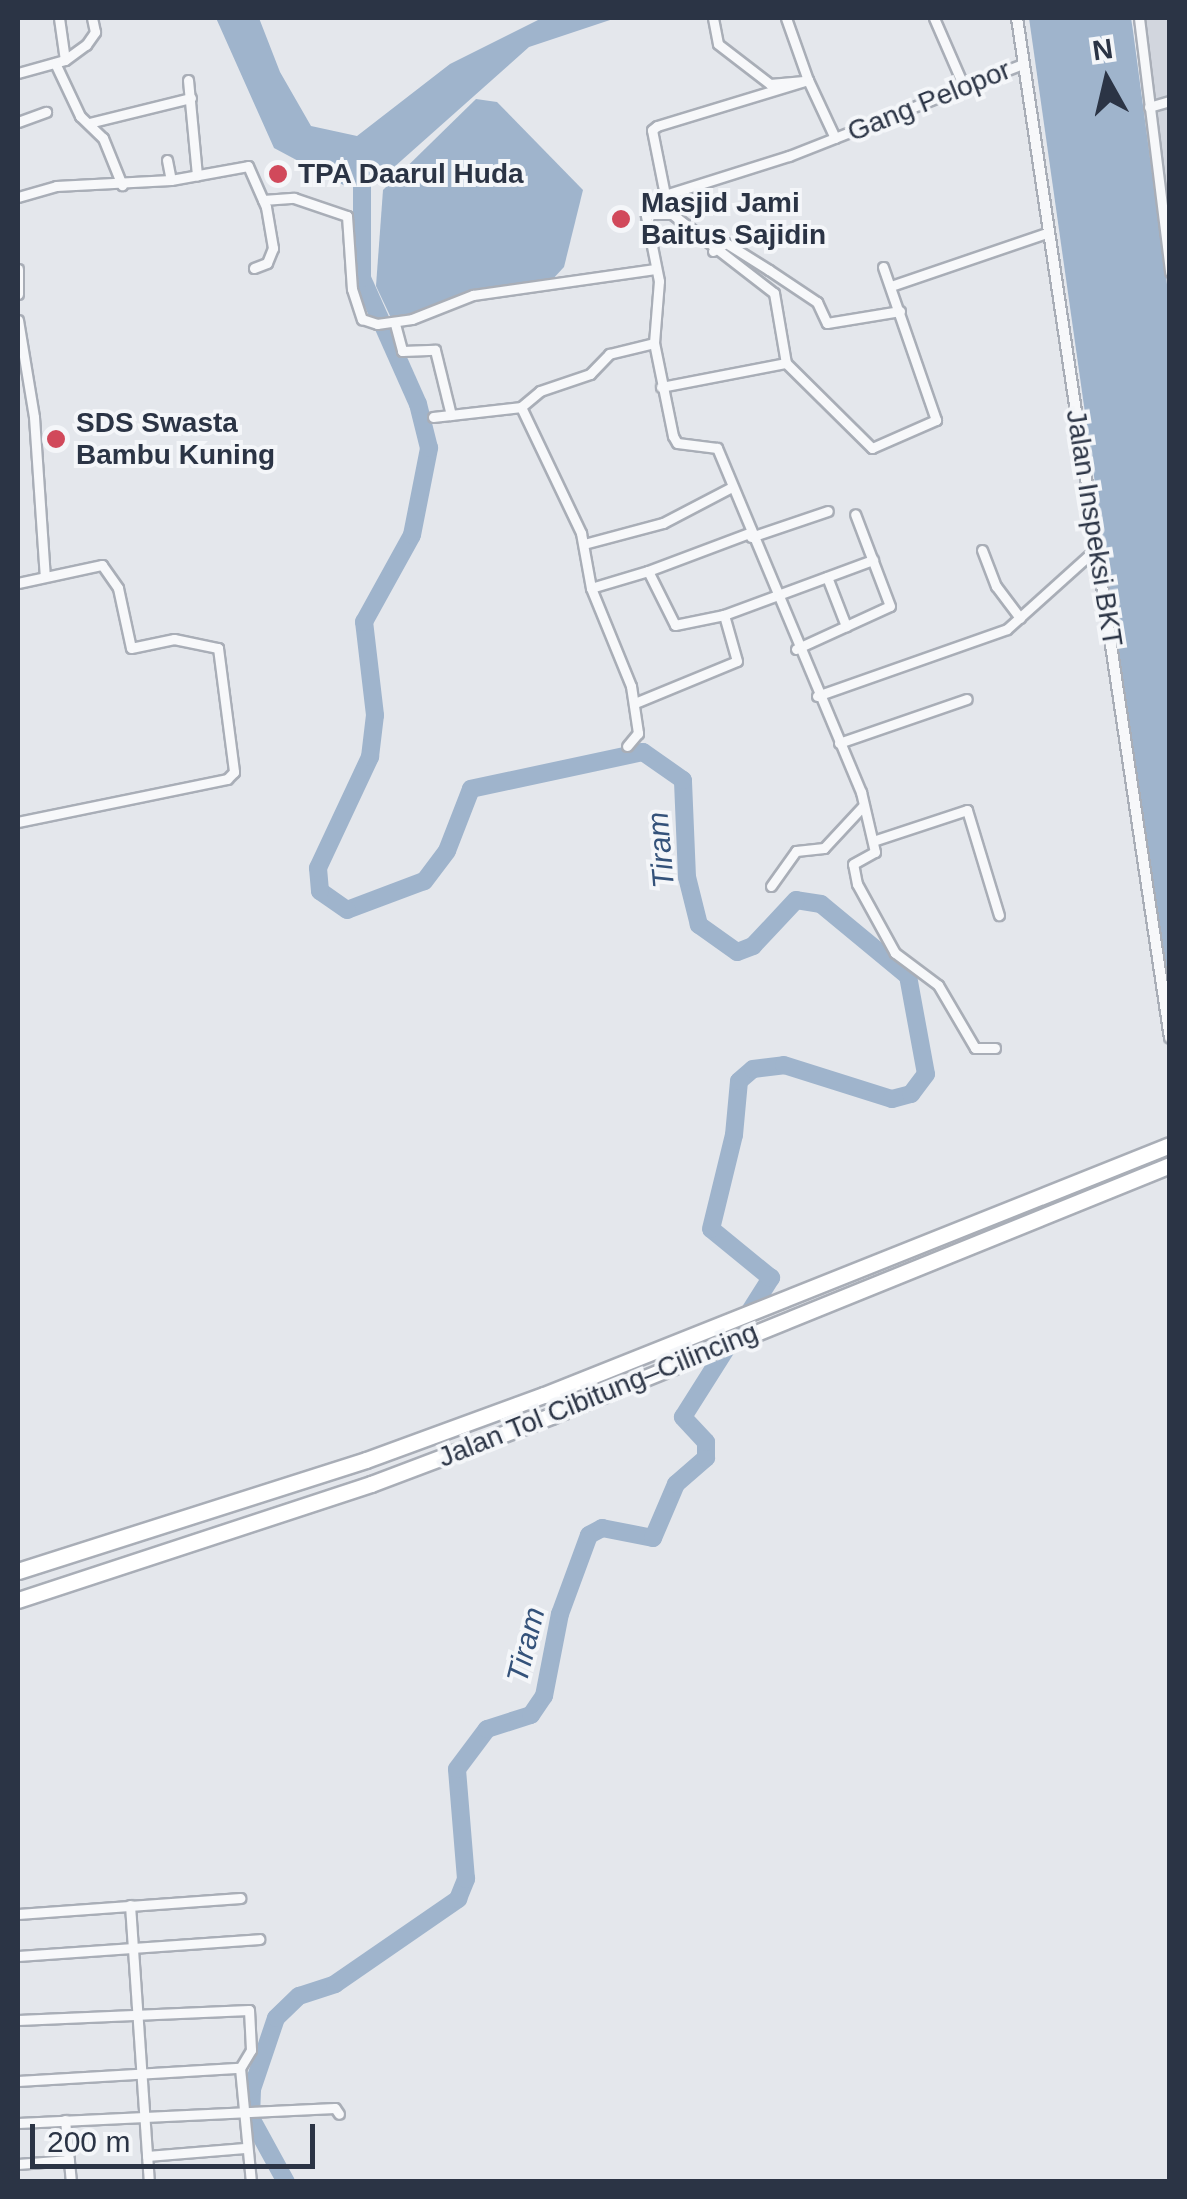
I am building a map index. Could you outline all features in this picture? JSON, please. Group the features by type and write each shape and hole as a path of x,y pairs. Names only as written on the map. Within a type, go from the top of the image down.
{"highway":[{"name":"Jalan Tol Cibitung–Cilincing","path":"18,1571 509,1408 1170,1145"},
{"name":"Jalan Tol Cibitung–Cilincing","path":"18,1600 533,1423 1170,1165"}],"street":[{"path":"59,18 60,62 122,185"},
{"path":"18,74 60,62 90,41 92,18"},
{"path":"713,18 718,44 770,84 806,81"},
{"path":"786,18 806,81 835,138"},
{"path":"936,18 964,87"},
{"name":"Jalan Inspeksi BKT","path":"1016,18 1170,1038"},
{"path":"1139,18 1170,272"},
{"name":"Gang Pelopor","path":"665,195 835,138 1022,64"},
{"path":"188,80 197,176"},
{"path":"806,81 654,127 665,195 647,205 646,214 656,269 654,344 661,386 677,442 716,446 774,596 838,743 873,841 874,855 852,869 889,946 916,974 938,985 976,1048 995,1048"},
{"path":"89,123 150,103 192,98"},
{"path":"1150,106 1170,102"},
{"path":"18,122 46,112"},
{"path":"167,160 171,180"},
{"path":"18,197 56,186 171,180 248,166 263,200 272,254 254,268"},
{"path":"263,200 287,197 347,216 355,299 362,319 377,324 392,324 474,295 656,269"},
{"path":"646,214 672,214 713,251 774,293 786,363 872,448 935,423 932,397 883,267"},
{"path":"890,286 1046,232"},
{"path":"713,251 726,243 769,270 817,302 827,324 900,311"},
{"path":"18,269 18,294"},
{"path":"18,320 45,576"},
{"path":"392,324 402,352 435,350 451,415"},
{"path":"433,417 522,407 540,391 590,374 608,354 654,344"},
{"path":"661,386 786,363"},
{"path":"522,407 584,544 591,588 635,703 638,733 627,746"},
{"path":"584,544 663,523 732,486"},
{"path":"591,588 828,511"},
{"path":"796,649 890,606 855,514"},
{"path":"817,696 984,639 1020,618 1098,547"},
{"path":"982,550 996,586 1020,618"},
{"path":"648,571 675,625 724,615 873,560"},
{"path":"18,583 107,566 133,649 174,639 218,648 234,772 227,779 18,822"},
{"path":"826,577 846,626"},
{"path":"635,703 737,661 724,615"},
{"path":"838,743 967,699"},
{"path":"771,886 796,852 824,848 863,806"},
{"path":"873,841 968,811 999,915"},
{"path":"18,1914 240,1898"},
{"path":"130,1905 149,2182"},
{"path":"18,1956 259,1939"},
{"path":"18,2020 244,2007 252,2017 252,2039 240,2068 251,2182"},
{"path":"18,2081 240,2068"},
{"path":"18,2123 335,2108 338,2114"},
{"path":"66,2120 71,2182"},
{"path":"147,2156 245,2148"},
{"path":"18,2164 68,2160"}],"shaded area":[{"path":"1133,18 1169,18 1169,328 1167,312"}],"water":[{"path":"216,18 259,18 280,72 311,126 357,136 450,64 542,18 616,18 529,47 384,176 347,187 274,148"},
{"path":"1029,18 1131,18 1133,31 1170,307 1169,1005"},
{"path":"476,99 497,102 583,190 564,267 551,281 392,320 376,286 383,190"}],"waterway":[{"name":"Tiram","path":"286,2182 251,2118 252,2089 276,2018 299,1996 335,1984 458,1899 466,1879 457,1769 487,1729 531,1715 544,1696 560,1614 589,1535 602,1528 653,1538 676,1484 706,1458 706,1442 683,1417 771,1278 711,1229 734,1135 739,1081 753,1069 784,1065 892,1099 911,1094 926,1074 908,976 821,904 796,900 753,946 737,952 699,925 687,877 683,780 643,752 471,789 447,851 424,881 347,910 320,891 318,868 370,757 375,715 364,622 412,535 429,448 418,404 362,278 362,170"}],"place":[{"name":"TPA Daarul Huda","path":"278,174"},
{"name":"Masjid Jami Baitus Sajidin","path":"621,219"},
{"name":"SDS Swasta Bambu Kuning","path":"56,439"}]}
